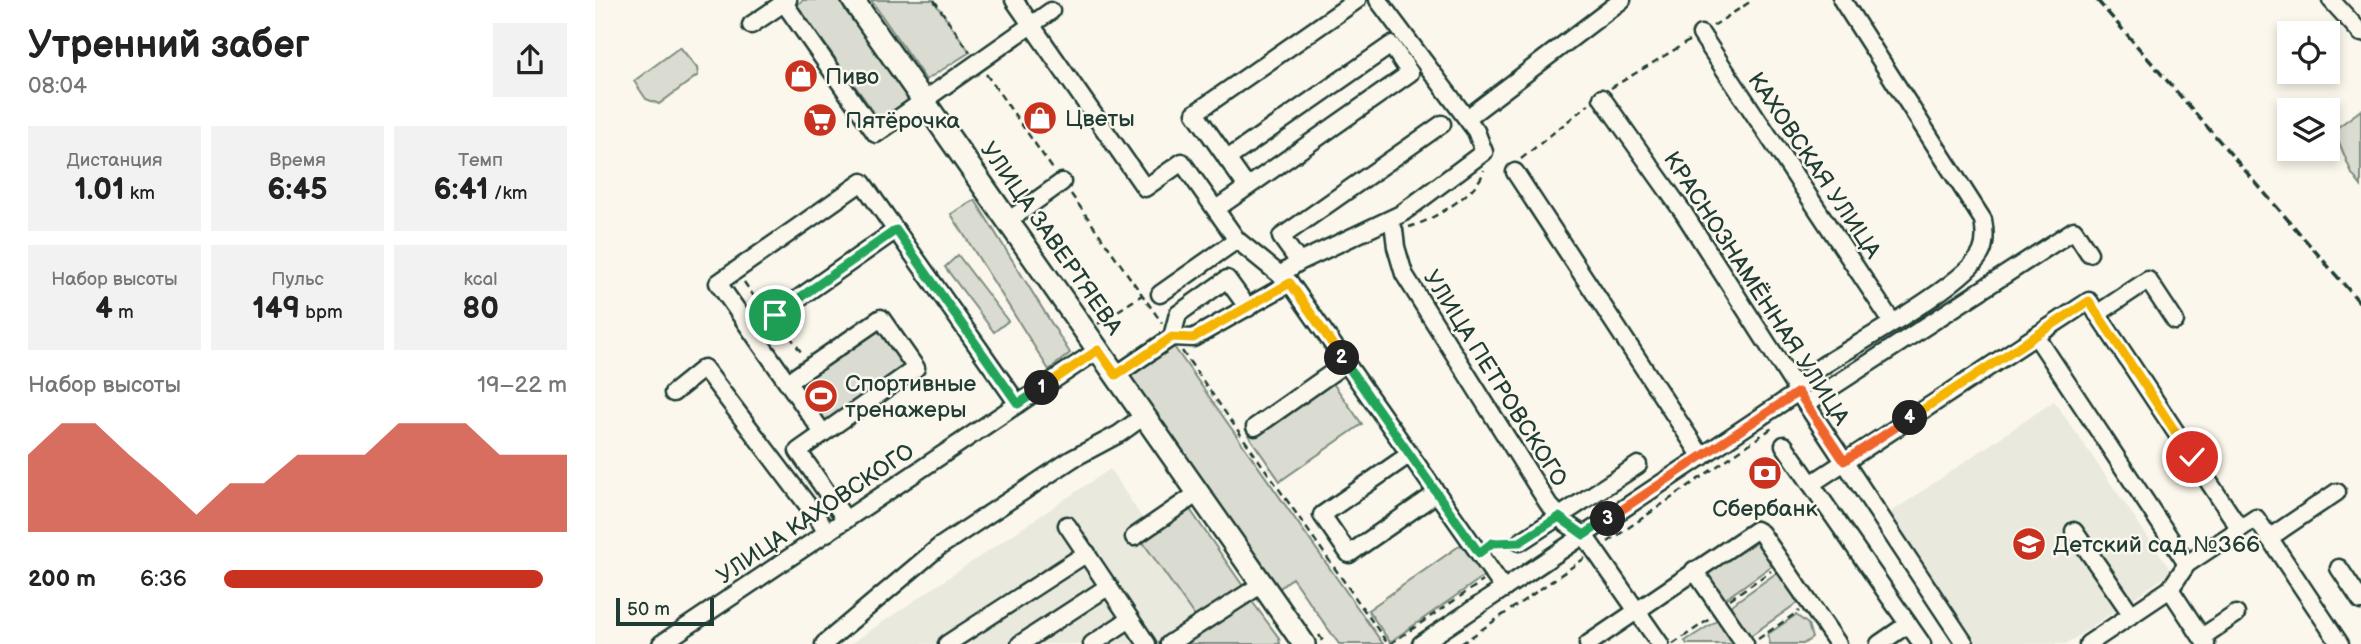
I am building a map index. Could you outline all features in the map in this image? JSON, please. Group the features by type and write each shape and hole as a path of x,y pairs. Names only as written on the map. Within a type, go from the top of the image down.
{"main road":[{"name":"УЛИЦА ЗАВЕРТЯЕВА","path":"853,0 1304,644"}],"street":[{"path":"1014,0 1145,188 1182,162 1237,240 1285,279 1504,589"},
{"path":"1247,187 1195,113 1357,0"},
{"path":"1116,375 1172,337 1193,338 1248,309 1285,279 1299,262 1401,214 1484,152 1482,143 1467,118 1378,0"},
{"path":"1467,118 1622,0"},
{"path":"1802,398 1806,379 1822,366 1938,293 1976,262 1986,236 1983,220 1842,0"},
{"path":"2331,0 2361,33"},
{"path":"751,25 785,1 876,134 1051,11"},
{"name":"КАХОВСКАЯ УЛИЦА","path":"1701,34 1892,322"},
{"path":"1216,209 1410,73 1391,45 1227,159"},
{"name":"КРАСНОЗНАМЁННАЯ УЛИЦА","path":"1602,97 1683,212 1965,644"},
{"path":"1299,262 1281,237 1443,124"},
{"path":"1515,172 1702,457"},
{"path":"824,433 718,283 862,182 1018,404"},
{"path":"1008,220 1062,182"},
{"path":"752,331 896,230"},
{"name":"УЛИЦА ПЕТРОВСКОГО","path":"1394,230 1404,274 1549,505 1559,517 1584,535 1660,644"},
{"path":"1421,644 1702,457 2074,230 2089,253"},
{"path":"1160,294 1237,240"},
{"path":"1172,337 1178,314 1227,279 1248,309"},
{"path":"2097,314 2148,280 2175,321"},
{"path":"1811,484 2089,301 2240,528"},
{"path":"788,382 881,317 916,368 798,451 846,520"},
{"path":"2036,336 2187,564"},
{"name":"УЛИЦА КАХОВСКОГО","path":"661,644 1098,350"},
{"path":"1255,427 1346,363"},
{"path":"673,393 704,368 828,532"},
{"path":"824,644 939,547 1072,459 1119,434 1144,416"},
{"path":"1784,445 1922,644"},
{"path":"1410,454 1322,515 1342,544 1349,554 1437,493"},
{"path":"1520,542 1638,465"},
{"path":"1134,537 1198,492"},
{"path":"2269,538 2337,492"},
{"path":"2088,644 2170,589 2187,564 2256,518 2340,644"},
{"path":"1067,525 1147,644"},
{"path":"1588,644 1756,530 1761,533 1839,644"},
{"path":"2074,531 2132,615"},
{"path":"947,644 973,637 1087,553"},
{"path":"2339,568 2361,601"},
{"path":"1694,570 1745,644"},
{"path":"1169,644 1262,584"},
{"path":"1020,644 1109,586"},
{"path":"2170,589 2204,641 2236,614"},
{"path":"1092,644 1130,619"},
{"path":"1879,644 1908,624"}],"path":[{"path":"1701,34 1753,0"},
{"path":"1394,230 1430,220 1471,190 1483,177 1484,152"},
{"path":"736,271 811,366"},
{"path":"1097,324 1142,295"},
{"path":"1461,644 1773,428"},
{"path":"1479,553 1492,543 1520,542"},
{"path":"1674,644 1782,563"},
{"path":"1390,644 1487,579"},
{"path":"1752,644 1810,603"}],"shaded area":[{"path":"803,0 839,0 912,104 883,125 797,5"},
{"path":"871,0 933,0 970,52 926,80"},
{"path":"680,47 697,68 698,75 659,104 646,99 634,81"},
{"path":"2361,110 2361,186 2352,174 2340,145 2340,126"},
{"path":"975,200 1070,353 1049,370 951,214"},
{"path":"958,255 1008,321 994,332 945,267"},
{"path":"873,333 884,334 904,367 831,421 825,422 800,388 803,382"},
{"path":"1172,344 1383,644 1339,644 1292,578 1279,589 1128,374"},
{"path":"1330,379 1362,424 1280,481 1248,435"},
{"name":"Детский сад №366","path":"2054,401 2172,572 2066,644 1976,644 1887,515"},
{"path":"1110,469 1225,644 850,644"},
{"path":"1187,505 1245,589 1198,621 1140,538"},
{"path":"1757,533 1777,562 1721,602 1700,572"},
{"path":"1462,544 1484,576 1390,642 1368,610"},
{"path":"1782,569 1803,599 1747,638 1726,609"},
{"path":"1248,596 1279,638 1280,644 1177,644"},
{"path":"1796,615 1808,624 1812,638 1803,644 1770,644 1768,634"},
{"path":"1718,620 1734,644 1687,644 1685,641"}],"railway":[{"path":"2097,0 2361,304"}],"place":[{"name":"Пиво","path":"801,76"},
{"name":"Цветы","path":"1040,118"},
{"name":"Пятёрочка","path":"820,120"},
{"name":"Спортивные тренажеры","path":"821,396"},
{"name":"Сбербанк","path":"1765,473"},
{"name":"Детский сад №366","path":"2029,544"}],"route":[{"path":"775,315 896,230 1018,404 1098,350 1116,375 1172,337 1193,338 1290,283 1479,553 1492,543 1520,542 1559,517 1584,535 1798,392 1844,461 2089,301 2192,457"}]}
